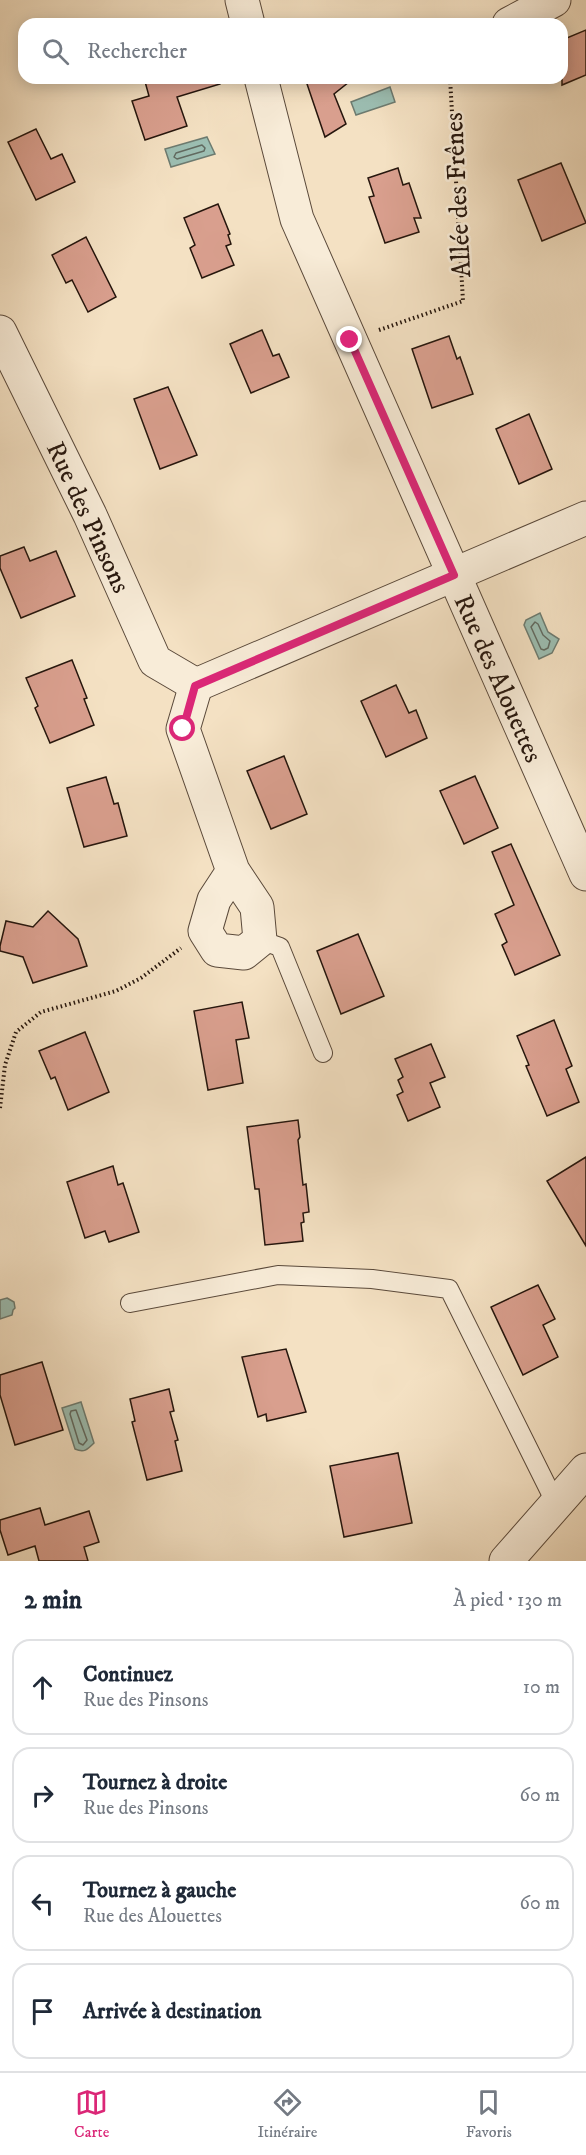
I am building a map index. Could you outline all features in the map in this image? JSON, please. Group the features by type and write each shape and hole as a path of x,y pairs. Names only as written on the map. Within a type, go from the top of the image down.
{"street":[{"path":"242,0 246,18"},
{"path":"520,18 554,0"},
{"name":"Rue des Alouettes","path":"263,84 297,219 586,874"},
{"name":"Rue des Pinsons","path":"0,332 90,514 155,661 195,686"},
{"path":"233,871 214,900 205,931 217,950 244,953 260,940 257,907 233,871 183,729 195,686 586,518"},
{"path":"506,1561 586,1470"}],"lane":[{"path":"260,940 280,947 323,1053"},
{"path":"130,1303 278,1275 372,1280 448,1289 556,1504"}],"path":[{"name":"Allée des Frênes","path":"350,340 463,301 450,84"},
{"path":"0,1108 5,1065 16,1032 41,1012 116,991 141,978 205,931"}],"water":[{"path":"390,87 395,102 356,115 351,102"},
{"path":"207,137 215,154 171,167 165,149"},
{"path":"540,613 548,632 559,639 552,653 539,659 524,625 526,620"},
{"path":"7,1298 14,1302 15,1308 12,1315 0,1319 0,1300"},
{"path":"81,1402 94,1443 83,1451 75,1449 62,1408"}],"building":[{"path":"586,30 586,75 568,82 568,38"},
{"path":"146,84 220,84 177,97 187,126 145,140 132,101 149,96"},
{"path":"307,84 346,84 334,94 346,124 325,137"},
{"path":"36,129 51,159 62,154 75,182 36,200 8,142"},
{"path":"561,163 586,223 542,241 518,180"},
{"path":"398,168 403,185 409,183 421,218 414,218 419,232 385,243 369,197 374,196 368,178"},
{"path":"218,204 230,234 228,235 231,244 226,246 234,265 202,278 190,248 195,245 184,218"},
{"path":"86,237 116,297 88,312 72,280 66,283 52,255"},
{"path":"262,330 273,356 279,354 289,377 251,393 230,344"},
{"path":"449,336 457,359 460,357 473,394 432,408 412,349"},
{"path":"168,387 197,455 160,469 134,399"},
{"path":"529,414 552,469 519,484 496,429"},
{"path":"24,547 30,561 56,551 75,596 21,618 0,568 0,556"},
{"path":"72,660 87,698 84,699 94,725 50,743 35,708 38,706 26,678"},
{"path":"396,685 409,713 416,710 427,738 386,757 361,701"},
{"path":"284,756 307,814 271,829 247,771"},
{"path":"475,776 498,828 464,844 440,791"},
{"path":"106,777 114,804 118,803 127,836 84,847 67,788"},
{"path":"511,844 560,955 515,975 502,945 507,942 495,914 514,905 492,852"},
{"path":"48,911 78,939 87,966 33,983 23,957 0,951 0,946 6,921 33,927"},
{"path":"358,934 384,996 341,1014 317,951"},
{"path":"242,1002 249,1038 236,1040 243,1083 208,1090 194,1011"},
{"path":"554,1020 572,1066 566,1069 579,1102 547,1116 526,1066 529,1065 517,1036"},
{"path":"85,1032 109,1092 68,1110 55,1077 51,1079 39,1051"},
{"path":"431,1044 445,1077 430,1083 440,1107 408,1121 397,1095 403,1092 398,1080 403,1077 395,1059"},
{"path":"298,1120 303,1185 306,1184 309,1212 303,1213 304,1222 301,1223 303,1241 265,1245 259,1189 255,1189 247,1127"},
{"path":"586,1157 586,1246 547,1181"},
{"path":"113,1166 118,1185 123,1183 139,1232 109,1242 105,1231 85,1238 67,1182"},
{"path":"538,1285 555,1319 543,1325 558,1357 523,1375 491,1307"},
{"path":"286,1349 306,1412 267,1421 266,1414 258,1417 242,1357"},
{"path":"42,1362 63,1430 15,1445 0,1395 0,1375"},
{"path":"169,1389 174,1411 170,1412 178,1440 175,1441 182,1471 147,1480 132,1422 135,1421 130,1399"},
{"path":"398,1453 412,1523 344,1537 330,1466"},
{"path":"40,1508 45,1525 89,1511 99,1542 84,1547 88,1561 39,1561 35,1546 8,1555 0,1530 0,1520"}],"route":[{"path":"183,729 195,686 454,575 350,340"}]}
